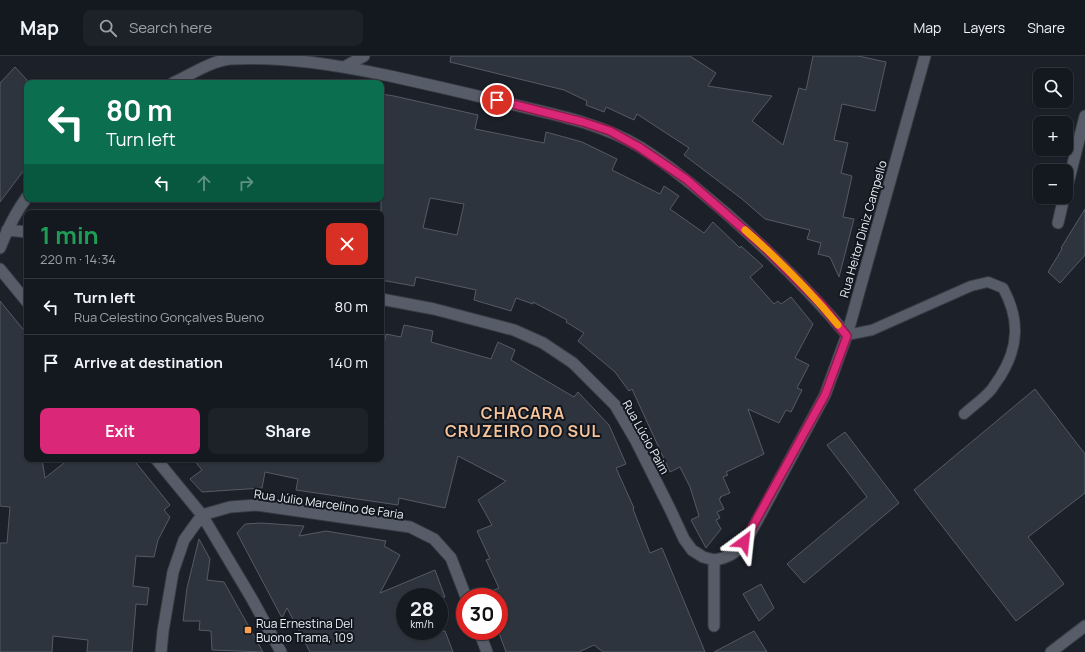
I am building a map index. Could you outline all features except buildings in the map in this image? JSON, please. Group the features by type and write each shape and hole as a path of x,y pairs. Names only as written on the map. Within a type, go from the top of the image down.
{"street":[{"path":"346,66 364,56"},
{"name":"Rua Heitor Diniz Campello","path":"714,560 725,558 735,553 744,542 825,395 847,336 925,56"},
{"path":"179,80 224,58 292,60 346,66 462,92 583,122 610,131 639,147 692,184 764,247 821,304 847,336"},
{"path":"1073,164 1085,116"},
{"path":"0,248 7,230 24,201"},
{"path":"1058,223 1062,204"},
{"path":"7,230 24,232"},
{"path":"0,269 24,298"},
{"name":"Rua Lúcio Paim","path":"384,300 434,309 514,330 543,343 572,363 615,405 636,441 684,539 692,550 703,557 714,560"},
{"path":"158,462 202,515 252,598 281,652"},
{"name":"Rua Júlio Marcelino de Faria","path":"202,515 230,507 257,505 410,528 434,539 451,558 463,588"},
{"path":"161,652 163,631 174,572 184,540 202,515"},
{"path":"714,560 714,626"},
{"path":"1051,652 1085,626"},
{"path":"481,640 486,652"}],"lane":[{"path":"847,336 872,330 971,286 988,282 1003,288 1010,301 1015,318 1014,342 1008,365 992,390 964,414"}],"slow traffic":[{"path":"745,230 821,304 838,325"}],"place":[{"name":"Rua Ernestina Del Buono Trama, 109","path":"248,630"}],"district":[{"name":"CHACARA CRUZEIRO DO SUL","path":"523,422"}],"route":[{"path":"497,100 583,122 610,131 639,147 686,179 764,247 821,304 847,336 825,395 761,514 744,542"}]}
